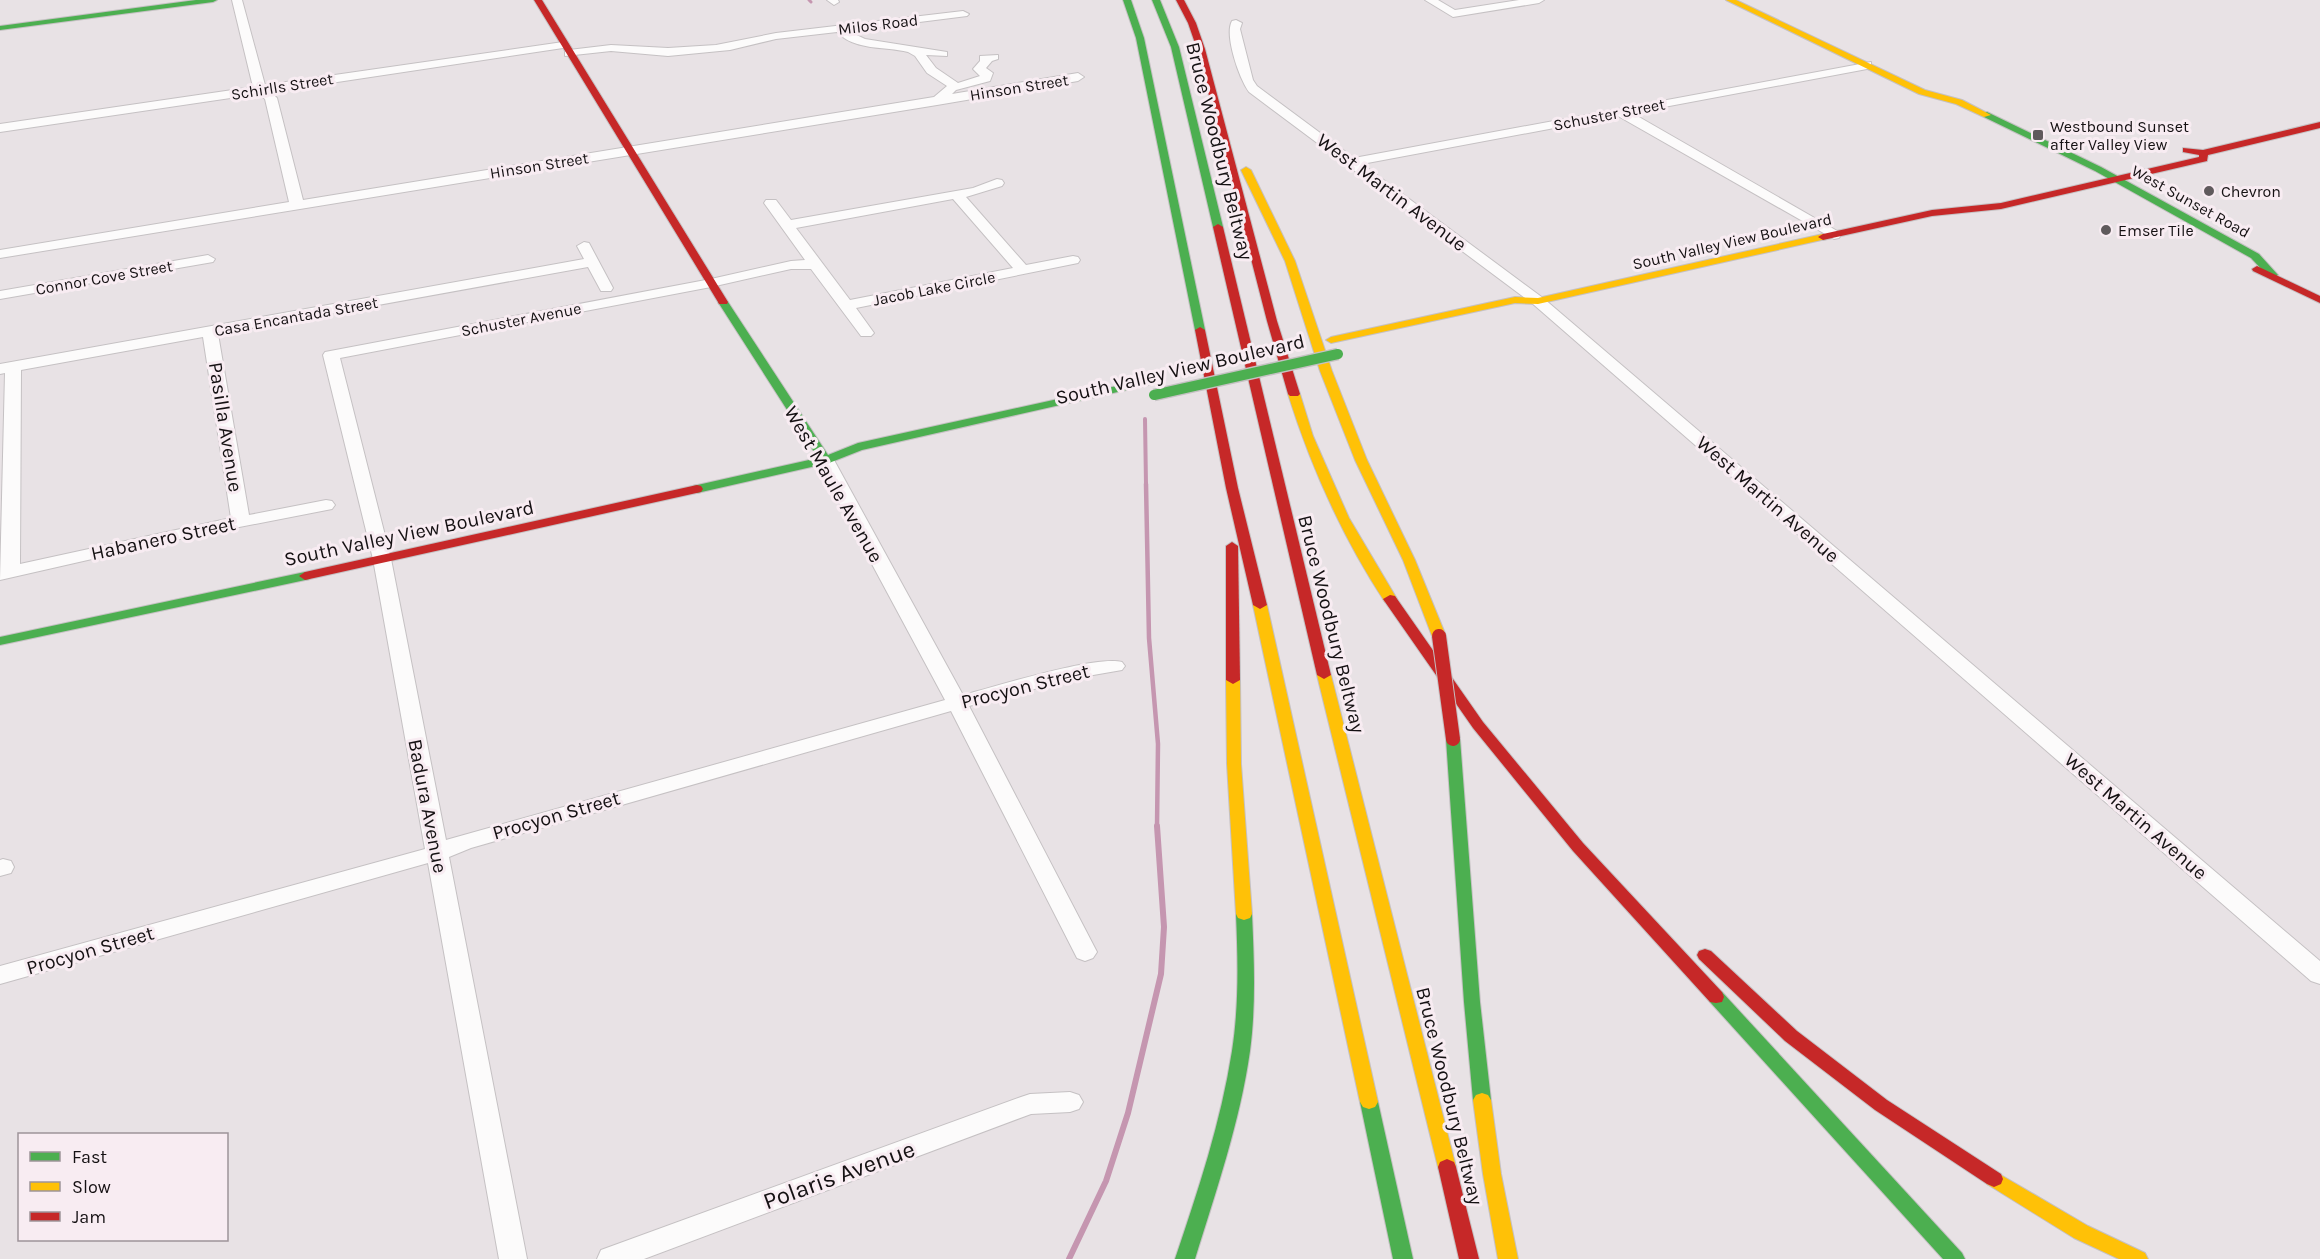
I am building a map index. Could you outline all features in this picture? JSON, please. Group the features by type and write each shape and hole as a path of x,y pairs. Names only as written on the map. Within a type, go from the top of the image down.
{"main road":[{"path":"0,28 213,0"},
{"name":"West Maule Avenue","path":"538,0 711,283 825,460"},
{"path":"1127,0 1140,38 1232,488 1403,1259"},
{"name":"Bruce Woodbury Beltway","path":"1156,0 1175,47 1318,656 1428,1085 1468,1259"},
{"path":"1180,0 1192,23 1201,49 1272,321 1307,436 1343,518 1401,617 1479,725 1578,847 1955,1259"},
{"name":"West Sunset Road","path":"1730,0 1922,92 1959,102 2119,179 2255,256 2273,275"},
{"name":"West Sunset Road","path":"1922,92 1939,106 2077,173 2128,202"},
{"path":"1217,116 1274,224 1290,261 1326,371 1361,460 1409,560 1439,636 1460,790 1466,918 1486,1140 1508,1259"},
{"name":"South Valley View Boulevard","path":"2136,160 2183,150 2203,153 2320,125"},
{"name":"South Valley View Boulevard","path":"1932,213 2001,206 2204,159 2203,153"},
{"path":"2077,173 2113,165"},
{"name":"South Valley View Boulevard","path":"1197,370 1515,300 1538,301 1834,235 1932,213 1990,193"},
{"name":"West Sunset Road","path":"2241,263 2273,275 2320,300"},
{"name":"South Valley View Boulevard","path":"1417,336 1528,310 1538,301"},
{"name":"South Valley View Boulevard","path":"0,641 825,460 858,447 1157,384 1344,352"},
{"path":"1185,1259 1221,1148 1240,1050 1244,1004 1243,893 1234,741 1232,488"},
{"path":"1479,725 1578,825"},
{"path":"1696,948 1791,1036 1881,1105 1955,1155 2080,1232 2138,1259"}],"street":[{"path":"237,0 260,89 271,98 297,205"},
{"path":"1430,0 1453,14 1539,0"},
{"name":"Milos Road","path":"566,49 611,48 674,52 963,14"},
{"name":"West Martin Avenue","path":"1236,23 1234,28 1247,80 1253,88 1538,301 2320,975"},
{"path":"840,29 843,34 857,41 942,54"},
{"name":"Schirlls Street","path":"0,128 260,89 566,49"},
{"path":"913,50 918,52 933,71 954,86 937,101"},
{"path":"950,90 986,78 987,73 979,69 986,61 984,58 994,57"},
{"name":"Schuster Street","path":"1352,162 1867,65"},
{"name":"Hinson Street","path":"0,254 1078,77"},
{"path":"1621,111 1834,235"},
{"path":"789,225 986,188 997,183"},
{"name":"Jacob Lake Circle","path":"956,194 1023,270"},
{"name":"Jacob Lake Circle","path":"771,203 866,333"},
{"path":"585,246 606,288"},
{"name":"Connor Cove Street","path":"0,295 208,259"},
{"name":"Jacob Lake Circle","path":"845,306 1073,260"},
{"name":"Casa Encantada Street","path":"7,368 593,262"},
{"path":"711,283 742,282 795,271 816,264"},
{"name":"Schuster Avenue","path":"331,355 711,283"},
{"name":"Pasilla Avenue","path":"210,332 241,522"},
{"name":"Badura Avenue","path":"331,355 382,559 513,1259"},
{"path":"5,572 4,417 7,368"},
{"name":"West Maule Avenue","path":"825,460 957,703 1085,952"},
{"name":"Habanero Street","path":"5,572 326,505"},
{"name":"Procyon Street","path":"0,975 436,853 463,842 957,703 1076,672 1115,666"},
{"name":"Polaris Avenue","path":"611,1259 1030,1104 1070,1102"}],"waterway":[{"path":"1145,419 1146,485"},
{"path":"1146,484 1149,638 1158,744 1157,826"},
{"path":"1069,1259 1106,1181 1128,1113 1161,974 1164,927 1157,826"}],"traffic: fast":[{"path":"0,28 213,0"},
{"path":"1127,0 1140,38 1200,330"},
{"path":"1156,0 1175,47 1218,227"},
{"path":"1987,115 2098,169 2255,256 2273,275"},
{"path":"723,302 825,460"},
{"path":"1154,395 1338,354"},
{"path":"697,489 825,460 858,447 1153,381"},
{"path":"0,641 305,576"},
{"path":"1453,739 1472,1002 1482,1100"},
{"path":"1185,1259 1224,1131 1241,1051 1246,983 1244,914"},
{"path":"1716,997 1955,1259"},
{"path":"1369,1102 1403,1259"}],"traffic: slow":[{"path":"1730,0 1922,92 1959,102 1987,115"},
{"path":"1246,170 1290,261 1326,371 1361,460 1409,560 1439,636"},
{"path":"1331,340 1515,300 1538,301 1823,237"},
{"path":"1294,394 1307,436 1343,518 1390,599"},
{"path":"1260,605 1369,1102"},
{"path":"1324,675 1447,1167"},
{"path":"1233,680 1234,764 1244,914"},
{"path":"1482,1100 1492,1174 1508,1259"},
{"path":"1994,1179 2081,1232 2138,1259"}],"traffic: jam":[{"path":"538,0 723,302"},
{"path":"1180,0 1192,23 1201,49 1272,321 1294,394"},
{"path":"2186,150 2203,153 2320,125"},
{"path":"1823,237 1932,213 2001,206 2204,159 2203,153"},
{"path":"1218,227 1324,675"},
{"path":"2257,269 2320,300"},
{"path":"1200,330 1232,488 1260,605"},
{"path":"305,576 697,489"},
{"path":"1232,546 1233,680"},
{"path":"1390,599 1478,725 1578,847 1716,997"},
{"path":"1439,636 1453,739"},
{"path":"1705,955 1791,1036 1881,1105 1994,1179"},
{"path":"1447,1167 1469,1259"}],"place":[{"name":"Westbound Sunset after Valley View","path":"2038,135"},
{"name":"Chevron","path":"2209,191"},
{"name":"Emser Tile","path":"2106,230"}]}
